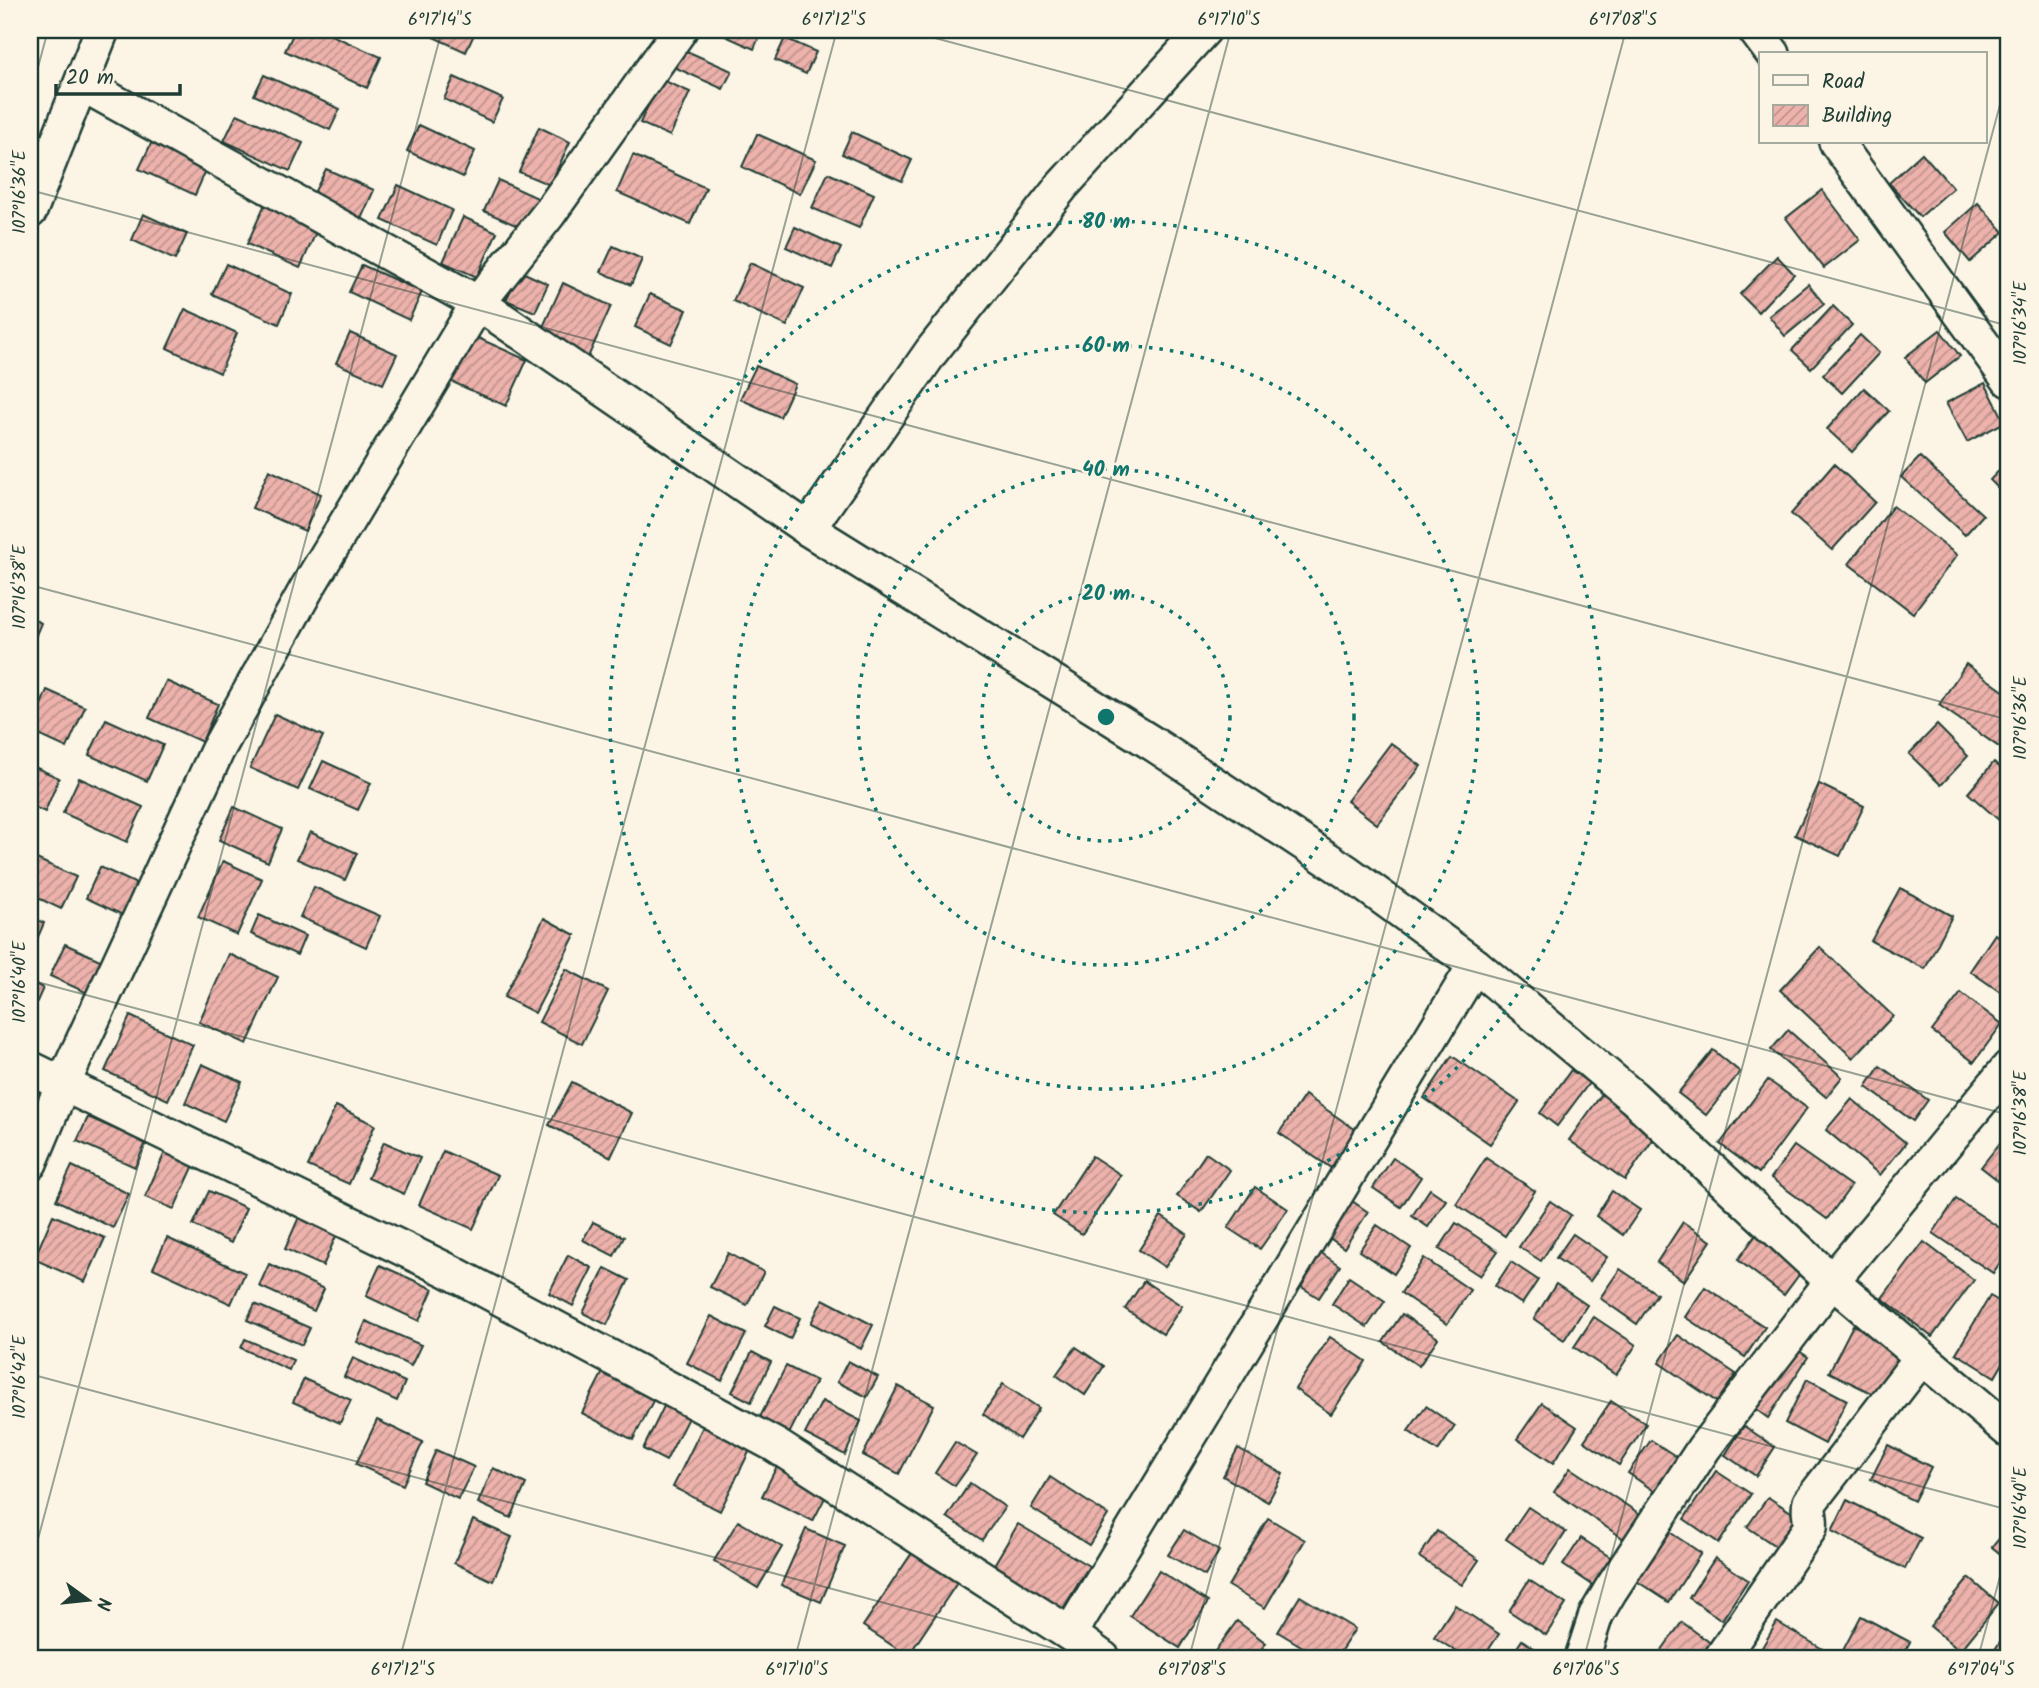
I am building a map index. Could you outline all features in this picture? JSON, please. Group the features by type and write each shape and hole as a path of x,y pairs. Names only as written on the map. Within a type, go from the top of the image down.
{"street":[{"path":"30,211 102,30"},
{"path":"30,1163 63,1084 217,751 306,590 478,303 548,215 680,30"},
{"path":"808,530 931,352 1062,186 1204,30"},
{"path":"1755,30 1772,52"},
{"path":"82,83 478,303 808,530 1156,745 1347,872 1475,965 1633,1097 1832,1281 2009,1431"},
{"path":"1837,144 2009,380"},
{"path":"1070,1634 1475,965"},
{"path":"1582,1658 1596,1615 1690,1470 1832,1281 2009,1066"},
{"path":"30,1068 449,1271 775,1445 1070,1634 1103,1658"},
{"path":"1721,1658 1810,1528 1807,1511 1811,1502 1921,1358"}],"building":[{"path":"295,30 320,30 381,57 367,88 285,51"},
{"path":"418,30 476,30 466,52"},
{"path":"723,30 762,30 754,49 721,34"},
{"path":"785,38 816,52 806,74 775,60"},
{"path":"682,49 732,71 723,89 674,67"},
{"path":"264,75 340,109 330,130 254,95"},
{"path":"454,77 503,99 492,122 444,99"},
{"path":"660,79 690,92 670,136 640,123"},
{"path":"237,114 303,143 290,171 224,141"},
{"path":"419,125 475,151 463,177 407,151"},
{"path":"539,127 570,142 550,185 519,172"},
{"path":"852,132 912,160 902,181 842,154"},
{"path":"156,133 211,159 195,195 139,169"},
{"path":"757,134 816,160 800,194 742,167"},
{"path":"1922,153 1953,188 1920,217 1889,183"},
{"path":"633,155 706,188 690,224 617,192"},
{"path":"326,169 374,190 361,219 312,197"},
{"path":"828,173 874,194 859,228 812,208"},
{"path":"498,180 544,201 531,232 484,211"},
{"path":"398,185 452,210 437,245 382,220"},
{"path":"1822,190 1860,240 1824,268 1786,218"},
{"path":"1978,203 2004,232 1970,262 1945,232"},
{"path":"265,204 318,228 300,268 247,244"},
{"path":"143,214 187,234 175,260 132,240"},
{"path":"463,217 497,232 477,277 443,262"},
{"path":"795,227 841,248 832,268 786,247"},
{"path":"613,246 642,259 631,285 601,272"},
{"path":"1777,256 1794,274 1758,312 1740,294"},
{"path":"750,263 804,288 787,326 733,301"},
{"path":"226,264 292,294 279,324 212,294"},
{"path":"362,265 422,292 409,320 349,292"},
{"path":"520,271 548,284 535,312 506,300"},
{"path":"563,283 611,306 585,364 536,342"},
{"path":"1808,284 1824,304 1785,336 1769,316"},
{"path":"650,294 687,310 671,344 635,327"},
{"path":"1833,306 1852,325 1811,368 1792,350"},
{"path":"185,309 237,333 220,373 167,348"},
{"path":"1940,330 1960,356 1925,383 1905,357"},
{"path":"350,333 397,354 383,384 336,363"},
{"path":"469,334 527,360 506,406 448,380"},
{"path":"1860,335 1879,353 1842,393 1823,375"},
{"path":"756,366 795,384 780,417 740,399"},
{"path":"1985,383 2005,422 1967,442 1946,403"},
{"path":"1864,388 1889,411 1852,452 1827,429"},
{"path":"1920,457 1983,515 1965,535 1901,477"},
{"path":"2009,460 2009,499 1990,480"},
{"path":"1834,464 1875,502 1832,550 1791,514"},
{"path":"269,470 321,494 305,531 252,508"},
{"path":"1893,506 1957,555 1913,613 1849,564"},
{"path":"30,617 41,623 30,649"},
{"path":"1966,664 2009,695 2009,733 1999,747 1939,705"},
{"path":"166,681 218,704 202,742 149,718"},
{"path":"47,690 85,707 67,748 30,731"},
{"path":"275,714 323,736 298,790 250,768"},
{"path":"106,719 163,745 147,781 89,755"},
{"path":"1937,725 1968,756 1941,785 1909,754"},
{"path":"1391,743 1421,766 1377,824 1347,801"},
{"path":"323,761 371,783 358,810 310,789"},
{"path":"1994,762 2009,776 2009,829 1968,793"},
{"path":"30,765 59,778 45,812 30,805"},
{"path":"79,778 143,807 127,842 63,813"},
{"path":"1819,784 1864,806 1840,856 1795,835"},
{"path":"234,807 282,829 268,862 219,840"},
{"path":"310,832 357,853 345,880 297,859"},
{"path":"30,856 76,877 61,909 30,894"},
{"path":"223,861 262,879 237,935 198,917"},
{"path":"100,867 141,886 127,917 86,898"},
{"path":"314,887 380,916 366,947 300,917"},
{"path":"1900,888 1952,916 1925,969 1871,941"},
{"path":"259,915 305,936 297,955 251,934"},
{"path":"30,917 44,923 31,953 30,952"},
{"path":"544,918 575,935 535,1013 504,997"},
{"path":"1995,934 2009,944 2009,998 1970,971"},
{"path":"65,944 111,965 96,997 50,976"},
{"path":"1820,947 1893,1016 1853,1058 1780,990"},
{"path":"229,954 278,977 247,1044 199,1022"},
{"path":"566,969 608,991 582,1044 539,1022"},
{"path":"30,982 43,988 30,1017"},
{"path":"1961,993 2002,1024 1974,1062 1932,1031"},
{"path":"130,1016 193,1045 168,1100 105,1071"},
{"path":"1788,1030 1842,1077 1826,1097 1771,1050"},
{"path":"1713,1050 1740,1072 1706,1115 1678,1093"},
{"path":"1452,1056 1519,1102 1490,1144 1424,1098"},
{"path":"202,1064 242,1082 224,1121 185,1103"},
{"path":"1880,1066 1928,1100 1913,1121 1866,1087"},
{"path":"1571,1070 1589,1083 1557,1126 1540,1113"},
{"path":"1768,1080 1807,1108 1759,1173 1720,1144"},
{"path":"572,1082 632,1113 611,1157 549,1125"},
{"path":"1604,1091 1659,1131 1625,1180 1569,1140"},
{"path":"1305,1095 1362,1134 1337,1172 1279,1133"},
{"path":"1852,1099 1906,1143 1880,1175 1826,1130"},
{"path":"336,1106 375,1125 349,1184 308,1166"},
{"path":"88,1117 146,1143 135,1167 77,1141"},
{"path":"2007,1134 2009,1136 2009,1189 1981,1167"},
{"path":"384,1142 420,1158 404,1194 368,1178"},
{"path":"1794,1146 1851,1186 1827,1219 1771,1178"},
{"path":"166,1150 195,1163 174,1209 145,1197"},
{"path":"443,1151 498,1175 473,1229 419,1205"},
{"path":"1206,1153 1230,1170 1201,1212 1177,1196"},
{"path":"1092,1156 1121,1175 1082,1234 1053,1215"},
{"path":"1393,1158 1421,1177 1401,1207 1373,1188"},
{"path":"1486,1158 1535,1191 1505,1236 1456,1204"},
{"path":"72,1166 129,1194 113,1228 56,1200"},
{"path":"1255,1187 1288,1209 1260,1249 1228,1228"},
{"path":"1430,1189 1446,1200 1428,1227 1412,1216"},
{"path":"209,1191 246,1208 231,1243 193,1225"},
{"path":"1612,1191 1640,1210 1623,1235 1596,1216"},
{"path":"1342,1194 1368,1212 1344,1248 1318,1230"},
{"path":"1956,1199 2009,1234 2009,1249 1993,1273 1933,1233"},
{"path":"1550,1201 1571,1215 1541,1261 1519,1247"},
{"path":"302,1210 340,1227 323,1266 285,1249"},
{"path":"53,1215 105,1238 85,1282 34,1259"},
{"path":"1161,1216 1187,1234 1165,1267 1139,1250"},
{"path":"593,1222 624,1237 614,1256 583,1240"},
{"path":"1683,1222 1711,1241 1684,1281 1657,1262"},
{"path":"1456,1223 1498,1251 1480,1276 1439,1249"},
{"path":"1377,1225 1411,1248 1394,1274 1359,1251"},
{"path":"1758,1232 1804,1268 1784,1295 1738,1260"},
{"path":"1573,1234 1607,1257 1590,1281 1556,1258"},
{"path":"167,1238 245,1273 231,1304 153,1268"},
{"path":"1924,1242 1974,1280 1932,1337 1882,1298"},
{"path":"1317,1250 1340,1266 1319,1298 1295,1283"},
{"path":"728,1253 764,1272 747,1305 710,1287"},
{"path":"568,1255 592,1268 573,1306 549,1293"},
{"path":"1424,1258 1470,1290 1447,1324 1401,1293"},
{"path":"1511,1262 1538,1280 1522,1304 1495,1286"},
{"path":"269,1264 324,1289 314,1311 259,1286"},
{"path":"380,1265 433,1289 419,1321 366,1296"},
{"path":"605,1268 629,1280 607,1325 583,1313"},
{"path":"1620,1269 1657,1294 1637,1324 1600,1298"},
{"path":"1349,1277 1385,1301 1367,1327 1332,1304"},
{"path":"1144,1281 1182,1306 1163,1334 1125,1309"},
{"path":"1556,1284 1587,1305 1564,1340 1534,1319"},
{"path":"1705,1287 1765,1327 1745,1357 1685,1317"},
{"path":"1990,1296 2009,1307 2009,1353 1995,1377 1956,1353"},
{"path":"823,1299 873,1325 861,1349 811,1323"},
{"path":"255,1304 310,1328 302,1345 247,1320"},
{"path":"775,1306 800,1318 790,1339 765,1326"},
{"path":"1402,1314 1438,1338 1419,1366 1383,1342"},
{"path":"711,1316 746,1334 722,1381 687,1363"},
{"path":"1594,1317 1636,1345 1616,1375 1574,1347"},
{"path":"366,1321 421,1345 411,1366 357,1342"},
{"path":"1853,1325 1907,1352 1883,1399 1829,1372"},
{"path":"1678,1335 1736,1374 1717,1402 1659,1363"},
{"path":"1330,1337 1366,1361 1331,1414 1295,1389"},
{"path":"245,1339 293,1360 289,1370 241,1348"},
{"path":"1790,1345 1808,1357 1768,1418 1750,1405"},
{"path":"1076,1347 1104,1366 1085,1395 1056,1375"},
{"path":"752,1352 771,1362 751,1402 732,1392"},
{"path":"353,1358 405,1382 397,1401 344,1377"},
{"path":"848,1361 878,1377 867,1397 837,1382"},
{"path":"606,1366 657,1393 633,1440 582,1413"},
{"path":"786,1366 816,1381 788,1436 758,1421"},
{"path":"304,1379 351,1400 340,1423 293,1402"},
{"path":"1807,1379 1847,1400 1825,1444 1785,1423"},
{"path":"1003,1384 1039,1408 1019,1439 983,1414"},
{"path":"898,1386 934,1405 899,1474 863,1455"},
{"path":"670,1394 694,1406 666,1461 643,1449"},
{"path":"822,1401 861,1421 845,1455 805,1434"},
{"path":"1611,1401 1646,1424 1619,1465 1584,1441"},
{"path":"1542,1403 1577,1427 1553,1463 1517,1439"},
{"path":"1426,1406 1455,1426 1438,1451 1408,1431"},
{"path":"707,1418 754,1442 720,1511 673,1487"},
{"path":"377,1420 423,1442 403,1485 356,1464"},
{"path":"1744,1426 1775,1447 1756,1476 1725,1455"},
{"path":"1651,1440 1683,1461 1660,1495 1628,1473"},
{"path":"955,1442 977,1455 955,1486 935,1473"},
{"path":"1888,1445 1931,1467 1914,1501 1871,1479"},
{"path":"1238,1448 1283,1474 1268,1502 1223,1476"},
{"path":"436,1450 474,1467 458,1499 422,1482"},
{"path":"778,1464 829,1490 813,1521 762,1496"},
{"path":"493,1468 526,1484 511,1518 478,1503"},
{"path":"1570,1468 1649,1520 1633,1545 1554,1492"},
{"path":"1716,1471 1751,1494 1719,1543 1684,1519"},
{"path":"1050,1477 1108,1515 1089,1545 1031,1508"},
{"path":"970,1483 1005,1507 982,1540 947,1517"},
{"path":"1768,1497 1797,1516 1777,1547 1747,1527"},
{"path":"1847,1500 1921,1538 1905,1569 1832,1531"},
{"path":"1528,1507 1566,1532 1544,1565 1506,1539"},
{"path":"1268,1518 1305,1540 1265,1608 1228,1586"},
{"path":"473,1520 512,1537 493,1581 454,1563"},
{"path":"738,1521 782,1547 758,1588 714,1561"},
{"path":"1018,1524 1089,1566 1061,1612 991,1570"},
{"path":"2009,1527 2009,1561 1992,1547"},
{"path":"806,1529 845,1546 821,1602 781,1585"},
{"path":"1184,1530 1219,1551 1205,1576 1168,1555"},
{"path":"1437,1531 1479,1560 1462,1585 1419,1557"},
{"path":"1668,1531 1701,1553 1669,1602 1635,1580"},
{"path":"1581,1538 1619,1563 1600,1590 1563,1565"},
{"path":"916,1547 961,1577 908,1656 863,1626"},
{"path":"1715,1558 1748,1580 1722,1620 1689,1598"},
{"path":"1159,1571 1208,1602 1180,1648 1130,1616"},
{"path":"1969,1578 1999,1603 1960,1651 1930,1626"},
{"path":"1529,1580 1566,1604 1546,1635 1509,1611"},
{"path":"1300,1596 1355,1629 1336,1658 1321,1658 1278,1632"},
{"path":"1455,1605 1499,1634 1483,1658 1466,1658 1434,1637"},
{"path":"1861,1616 1910,1642 1901,1658 1839,1658"},
{"path":"1237,1621 1266,1643 1255,1658 1210,1658"},
{"path":"1682,1622 1716,1647 1708,1658 1656,1658"},
{"path":"1777,1622 1826,1651 1822,1658 1757,1656"},
{"path":"2009,1628 2009,1658 2005,1658 1994,1651"},
{"path":"1522,1640 1549,1658 1510,1658"}]}
